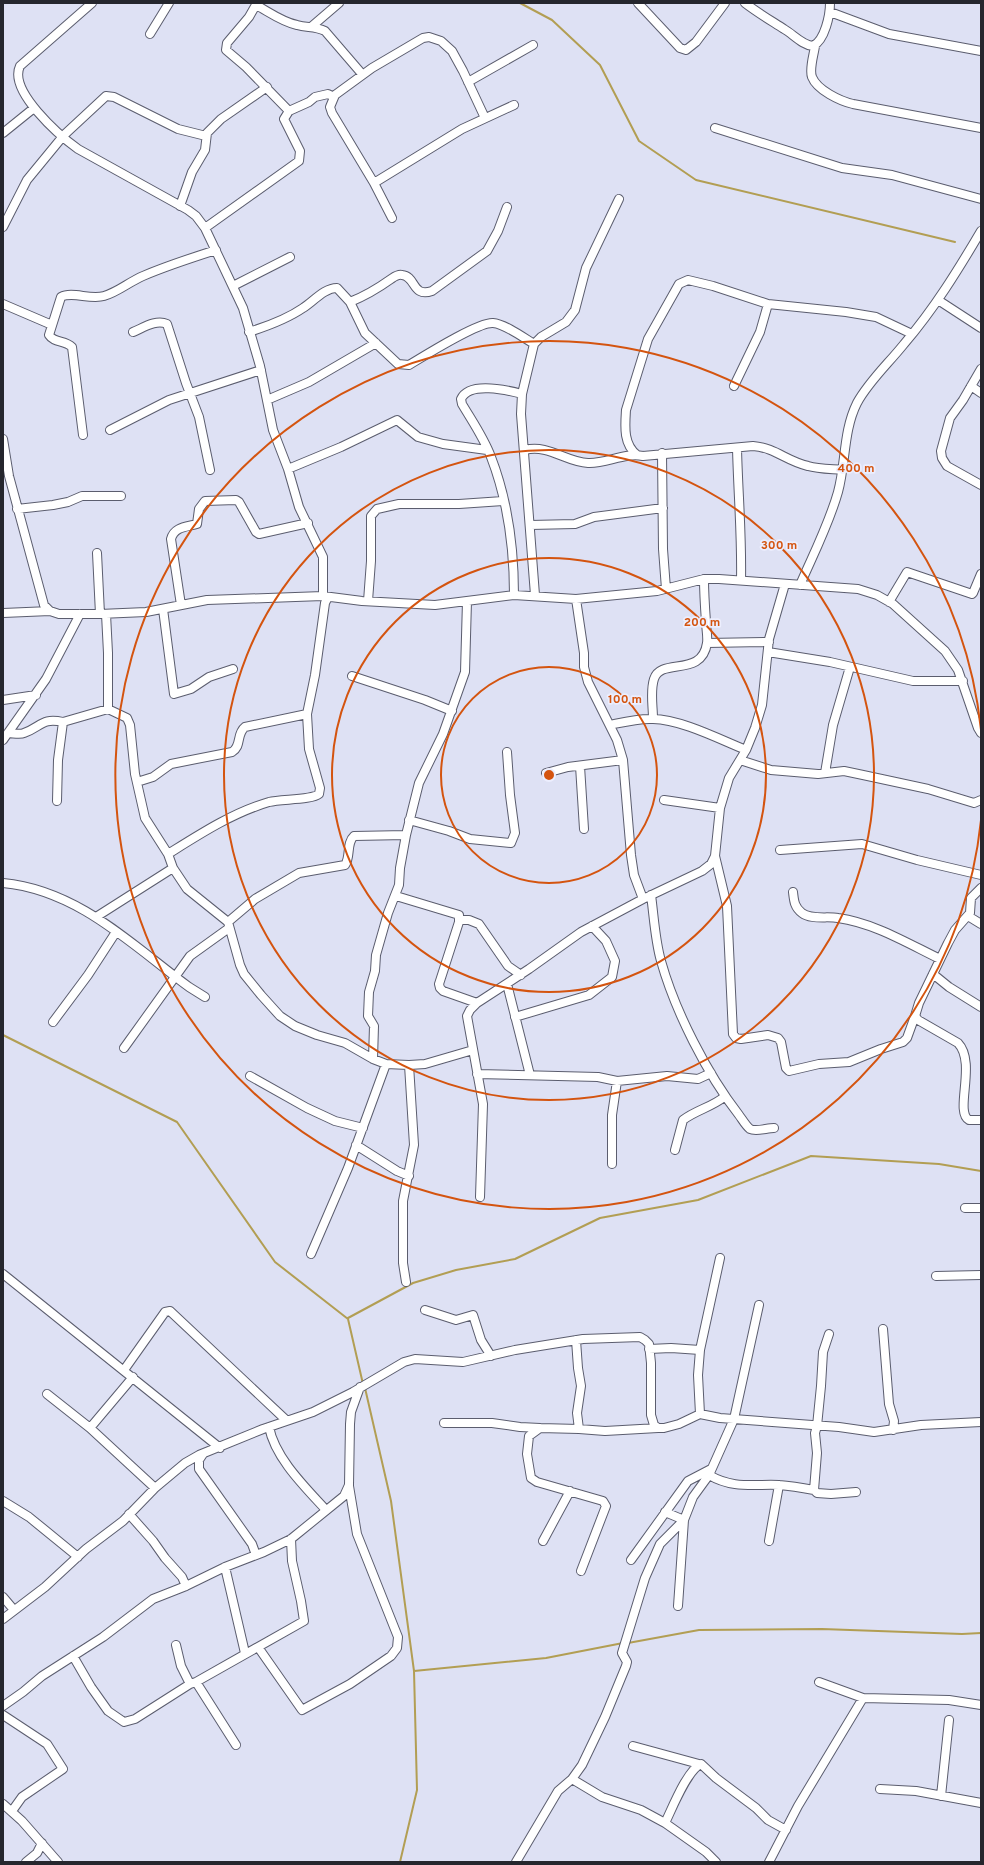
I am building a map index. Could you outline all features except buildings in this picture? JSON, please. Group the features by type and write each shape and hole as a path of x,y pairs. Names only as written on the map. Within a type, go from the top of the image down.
{"street":[{"path":"92,3 20,66 17,71 19,82 34,108 49,126 62,137 78,149 196,216 205,228 243,308 261,370 273,430 288,470 299,507 323,557 325,603 315,675 306,714 310,749 320,788 319,794 313,798 296,798 272,801 254,807 230,818 168,854"},
{"path":"150,34 169,3"},
{"path":"311,27 339,3"},
{"path":"638,3 680,48 686,50 696,42 725,3"},
{"path":"745,3 764,18 784,29 806,45 815,46"},
{"path":"830,3 830,12 825,29 819,42 815,46 811,76 814,81 834,98 852,104 981,128"},
{"path":"289,111 267,87 229,53 226,47 227,43 250,17 257,4 285,21 297,25 318,27 325,31 362,74"},
{"path":"830,12 889,34 981,51"},
{"path":"392,218 374,183 332,114 330,107 334,96 362,74 423,38 429,37 441,41 452,51 485,118"},
{"path":"468,82 533,45"},
{"path":"180,206 192,172 205,150 207,144 206,136 221,119 267,87"},
{"path":"205,228 299,161 300,150 284,120 289,111 321,95 328,94 334,96"},
{"path":"3,227 27,180 62,137 108,95 178,130 206,136"},
{"path":"374,183 462,129 514,105"},
{"path":"3,133 34,108"},
{"path":"715,128 842,168 892,174 949,192 981,199"},
{"path":"535,595 525,450 521,414 522,394 534,344 541,337 566,322 575,310 586,268 619,199"},
{"path":"350,302 370,294 394,277 401,274 407,276 421,292 426,293 432,290 487,251 501,224 507,207"},
{"path":"800,585 833,509 839,491 847,432 853,411 858,401 869,384 912,334 938,300 981,231"},
{"path":"84,436 72,347 66,342 49,336 61,297 65,295 88,298 102,296 114,292 141,277 216,250"},
{"path":"233,286 290,257"},
{"path":"637,455 630,448 626,439 626,410 651,333 679,284 688,280 713,286 768,304 846,312 876,317 912,334"},
{"path":"249,332 270,325 303,309 332,288 337,288 350,302 361,326 398,364 404,366 409,365 459,336 492,323 498,324 534,344"},
{"path":"938,300 981,328"},
{"path":"3,304 52,325"},
{"path":"734,386 760,332 768,304"},
{"path":"133,332 156,322 167,324 186,383 199,417 210,470"},
{"path":"267,400 309,382 376,343"},
{"path":"981,369 950,418 941,451 942,458 947,466 981,485"},
{"path":"110,430 168,400 261,370"},
{"path":"971,386 981,393"},
{"path":"514,595 513,551 503,501 488,450 462,404 463,395 466,392 479,388 495,388 522,394"},
{"path":"288,470 397,420 418,437 443,444 488,450"},
{"path":"3,440 6,476 17,509 44,605 50,611"},
{"path":"525,450 542,448 579,462 599,463 637,455 643,456 662,453 737,448 767,448 789,459 808,466 842,470"},
{"path":"737,448 739,508 742,539 741,580"},
{"path":"662,453 663,549 666,589"},
{"path":"17,509 53,505 68,502 82,496 121,496"},
{"path":"181,605 172,534 175,530 197,524 199,509 205,501 236,500 239,502 256,532 259,534 308,523"},
{"path":"368,601 372,516 377,509 399,504 459,504 503,501"},
{"path":"530,525 575,524 594,517 663,508"},
{"path":"97,553 108,653 108,709"},
{"path":"890,602 906,572 972,594 974,593 981,574"},
{"path":"653,719 653,683 658,672 664,669 685,667 691,664 702,654 707,643 704,579"},
{"path":"3,613 50,611 59,614 103,614 146,612 207,600 325,596 368,601 435,604 514,595 535,595 576,599 615,596 666,589 704,579 741,580 858,589 890,602 945,651 958,670 963,681 981,733"},
{"path":"785,584 769,642 762,705 746,750 729,778 720,808 715,856 727,906 730,944 730,1000 733,1034 736,1038 741,1039 768,1035 778,1038 781,1042 786,1068 792,1071 819,1064 848,1062 881,1049 900,1044 907,1038 919,1003 955,930 970,913 971,898 981,888"},
{"path":"576,599 584,653 584,667 588,682 617,740 623,760 631,855 634,875 643,899"},
{"path":"373,1059 374,1026 368,1016 369,992 375,971 378,947 388,913 400,885 400,868 406,835 419,783 452,711 466,665 467,601"},
{"path":"163,609 174,694 191,689 209,677 233,670"},
{"path":"3,740 36,694 80,614"},
{"path":"707,643 769,642"},
{"path":"768,652 850,667 913,681 963,681"},
{"path":"824,773 833,725 850,667"},
{"path":"352,676 425,700 452,711"},
{"path":"3,700 36,694"},
{"path":"8,733 23,734 52,719 63,722 108,709 127,718 130,725 137,782 145,818 168,854 173,868 187,889 229,925 244,974 260,995 280,1016 295,1026 317,1035 345,1043 373,1059 386,1064 425,1064 473,1050"},
{"path":"137,782 153,777 171,764 232,752 238,747 240,733 245,727 306,714"},
{"path":"610,725 653,719 683,726 746,750"},
{"path":"56,801 58,760 63,722"},
{"path":"410,820 449,831 470,839 511,843 515,833 510,795 507,752"},
{"path":"546,773 580,766 623,760"},
{"path":"740,760 771,770 801,773 844,771 863,774 928,789 974,803 981,800"},
{"path":"580,766 584,829"},
{"path":"664,800 720,808"},
{"path":"124,1048 190,956 229,925 255,899 299,873 345,865 348,860 350,840 355,835 406,835"},
{"path":"780,850 862,844 981,876"},
{"path":"480,1197 483,1104 467,1016 470,1010 477,1003 521,975 581,932 643,899 702,871 711,864 715,856"},
{"path":"96,917 173,868"},
{"path":"3,883 17,885 50,894 76,904 96,917 175,977 205,997"},
{"path":"793,892 795,907 803,914 814,917 838,918 868,924 940,959"},
{"path":"651,895 661,959 669,986 681,1014 711,1073 724,1097 749,1128 756,1130 774,1128"},
{"path":"396,896 459,915 460,920 439,984 443,991 477,1003"},
{"path":"968,916 981,924"},
{"path":"460,920 469,920 479,924 508,966 521,975"},
{"path":"515,1018 589,996 612,977 615,961 606,941 592,926"},
{"path":"53,1022 88,975 116,932"},
{"path":"933,974 949,987 981,1007"},
{"path":"507,984 530,1075"},
{"path":"915,1016 918,1020 958,1043 962,1048 965,1054 966,1079 963,1109 964,1115 969,1120 981,1120"},
{"path":"311,1254 348,1168 386,1064"},
{"path":"406,1282 403,1263 403,1201 414,1145 409,1065"},
{"path":"477,1074 598,1077 617,1081 667,1076 698,1079 711,1073"},
{"path":"250,1076 307,1108 335,1121 363,1128"},
{"path":"612,1164 612,1115 617,1081"},
{"path":"675,1150 683,1120 690,1114 717,1103 724,1097"},
{"path":"356,1145 397,1171 409,1176"},
{"path":"965,1208 981,1208"},
{"path":"700,1414 698,1375 700,1350 720,1258"},
{"path":"3,1274 220,1448"},
{"path":"936,1276 981,1275"},
{"path":"678,1606 684,1520 693,1497 710,1472 734,1419 759,1305"},
{"path":"425,1310 456,1320 473,1315 481,1340 491,1356"},
{"path":"124,1370 165,1312 170,1311 286,1420"},
{"path":"883,1328 889,1404 894,1420 894,1430"},
{"path":"814,1490 817,1453 814,1438 817,1426 823,1352 829,1334"},
{"path":"3,1619 45,1587 78,1557 130,1514 155,1488 185,1463 203,1454 286,1420 313,1412 404,1362 415,1358 463,1362 516,1350 576,1340 640,1337 649,1344 651,1414 654,1425 658,1428"},
{"path":"576,1340 581,1386 577,1413 579,1429"},
{"path":"649,1349 671,1348 700,1350"},
{"path":"90,1428 133,1377"},
{"path":"258,1647 302,1710 350,1684 391,1656 397,1648 398,1637 357,1534 349,1485 351,1412 360,1387"},
{"path":"47,1394 90,1428 155,1488"},
{"path":"444,1422 492,1423 520,1427 605,1431 664,1428 679,1424 700,1414 734,1419 874,1432 921,1425 981,1422"},
{"path":"269,1427 274,1446 302,1484 326,1510"},
{"path":"540,1428 529,1436 527,1454 531,1478 537,1482 603,1502 606,1506 581,1571"},
{"path":"203,1454 199,1460 199,1469 252,1544 256,1555"},
{"path":"710,1472 720,1482 750,1486 779,1485 814,1490 817,1493 831,1494 856,1492"},
{"path":"631,1560 688,1482 710,1472"},
{"path":"3,1706 42,1676 103,1637 153,1599 186,1586 291,1538 344,1496 349,1485"},
{"path":"769,1541 779,1485"},
{"path":"543,1542 570,1491"},
{"path":"3,1501 29,1517 78,1557"},
{"path":"665,1512 684,1520"},
{"path":"130,1514 154,1540 165,1558 182,1577 186,1586"},
{"path":"516,1862 558,1791 572,1779 582,1765 605,1717 626,1666 627,1662 622,1653 645,1578 660,1544 684,1520"},
{"path":"73,1656 108,1711 124,1722 135,1719 193,1683 304,1621 292,1561 291,1538"},
{"path":"225,1567 245,1653"},
{"path":"3,1597 14,1610"},
{"path":"176,1645 181,1666 236,1745"},
{"path":"819,1682 863,1698 949,1700 981,1705"},
{"path":"769,1862 798,1806 863,1698"},
{"path":"3,1715 47,1744 63,1769 22,1798 12,1811"},
{"path":"941,1796 949,1720"},
{"path":"633,1746 702,1764 716,1778 756,1808 768,1820 786,1830"},
{"path":"665,1823 686,1781 699,1764"},
{"path":"572,1779 602,1797 642,1810 665,1823 706,1852 716,1862"},
{"path":"880,1789 916,1791 981,1803"},
{"path":"3,1804 12,1811 58,1862"},
{"path":"26,1862 37,1853 42,1843"}],"waterway":[{"path":"520,3 552,20 600,65 639,141 696,180 955,242"},
{"path":"3,1035 177,1122 275,1262 348,1319 363,1384"},
{"path":"348,1318 413,1283 456,1270 515,1259 600,1218 698,1200 811,1156 939,1164 981,1171"},
{"path":"365,1388 391,1501 414,1671 417,1790 400,1862"},
{"path":"628,1643 699,1630 822,1629 962,1634 981,1633"},
{"path":"414,1671 546,1658 623,1643"}]}
